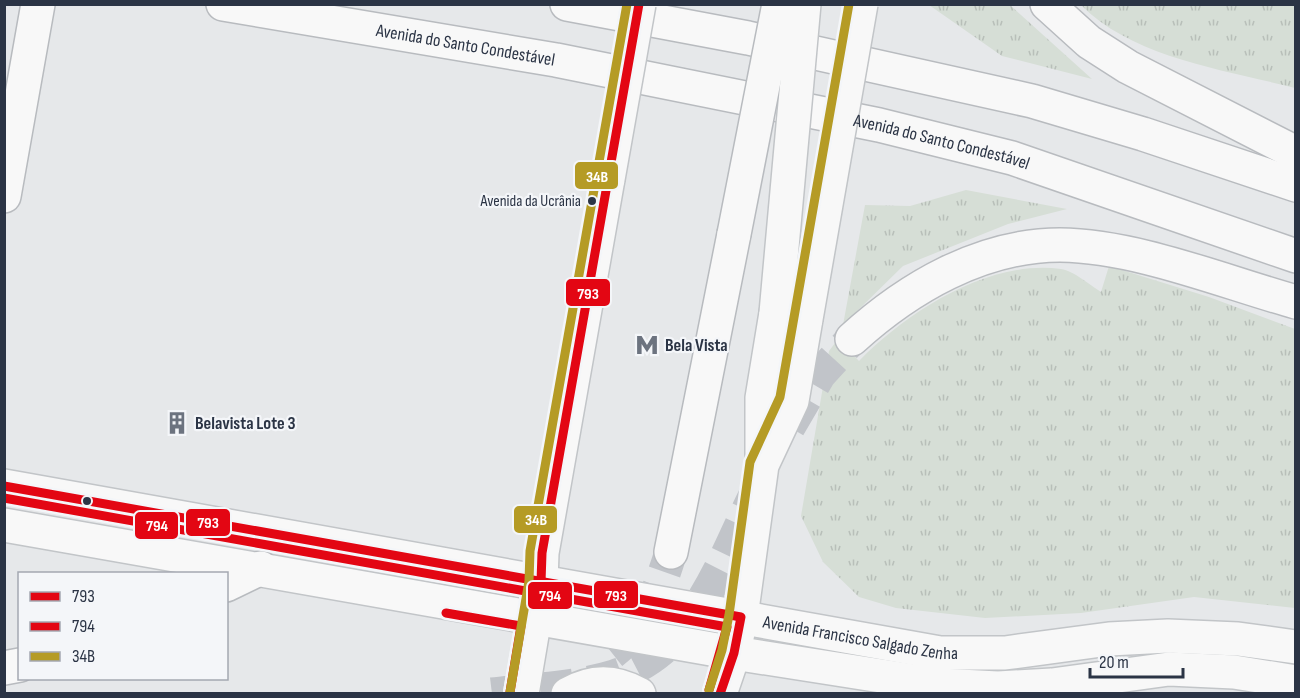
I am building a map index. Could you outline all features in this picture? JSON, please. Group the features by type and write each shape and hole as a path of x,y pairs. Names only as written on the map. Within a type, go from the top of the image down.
{"main road":[{"path":"4,196 38,4"},
{"name":"Avenida do Santo Condestável","path":"223,4 556,60 879,125 1012,158 1296,256"},
{"path":"567,4 748,38 1032,101 1143,134 1296,185"},
{"path":"522,693 541,582 542,553 639,4"},
{"path":"671,552 779,4"},
{"path":"720,693 734,652 741,617 762,465 792,401 791,316 804,4"},
{"path":"791,316 861,4"},
{"path":"1047,4 1089,42 1128,67 1296,153"},
{"path":"852,339 894,302 944,275 987,258 1021,249 1059,245 1092,248 1134,256 1296,302"},
{"name":"Avenida Francisco Salgado Zenha","path":"4,486 940,653 1005,653 1109,639 1167,636 1238,639 1296,647"},
{"name":"Avenida Francisco Salgado Zenha","path":"4,525 734,652 939,685 998,688 1052,685 1169,669 1234,672 1296,682"},
{"path":"228,584 261,568"},
{"path":"568,693 595,683 607,683 639,693"}],"green space":[{"path":"929,5 1010,5 1092,79 1002,56"},
{"path":"1081,5 1295,5 1295,88 1211,68 1153,50 1102,23"},
{"path":"966,190 1067,209 1008,224 903,266 843,325 865,205 910,206"},
{"path":"1109,266 1209,297 1295,329 1295,608 1194,597 1081,613 985,618 896,608 859,597 823,562 801,516 829,351 838,339 859,361 925,308 978,281 1006,272 1034,268 1061,269 1076,275 1101,292"}],"tunnel":[{"path":"789,427 820,374 852,339"},
{"path":"492,694 569,686 614,676 641,664 665,647 685,626 702,602 755,495"},
{"path":"612,653 624,643 642,620 656,594 671,552"}],"transit line":[{"name":"34B","path":"510,692 529,581 530,551 627,4"},
{"name":"793","path":"541,582 542,553 639,4"},
{"name":"34B","path":"709,690 722,650 729,615 750,462 780,397 849,4"},
{"name":"793","path":"4,486 741,617 734,653 720,694"},
{"name":"794","path":"4,498 727,627 709,690"},
{"name":"794","path":"446,613 521,626 510,692"}],"place":[{"name":"Avenida da Ucrânia","path":"592,201"},
{"name":"Bela Vista","path":"647,345"},
{"name":"Belavista Lote 3","path":"177,423"}]}
